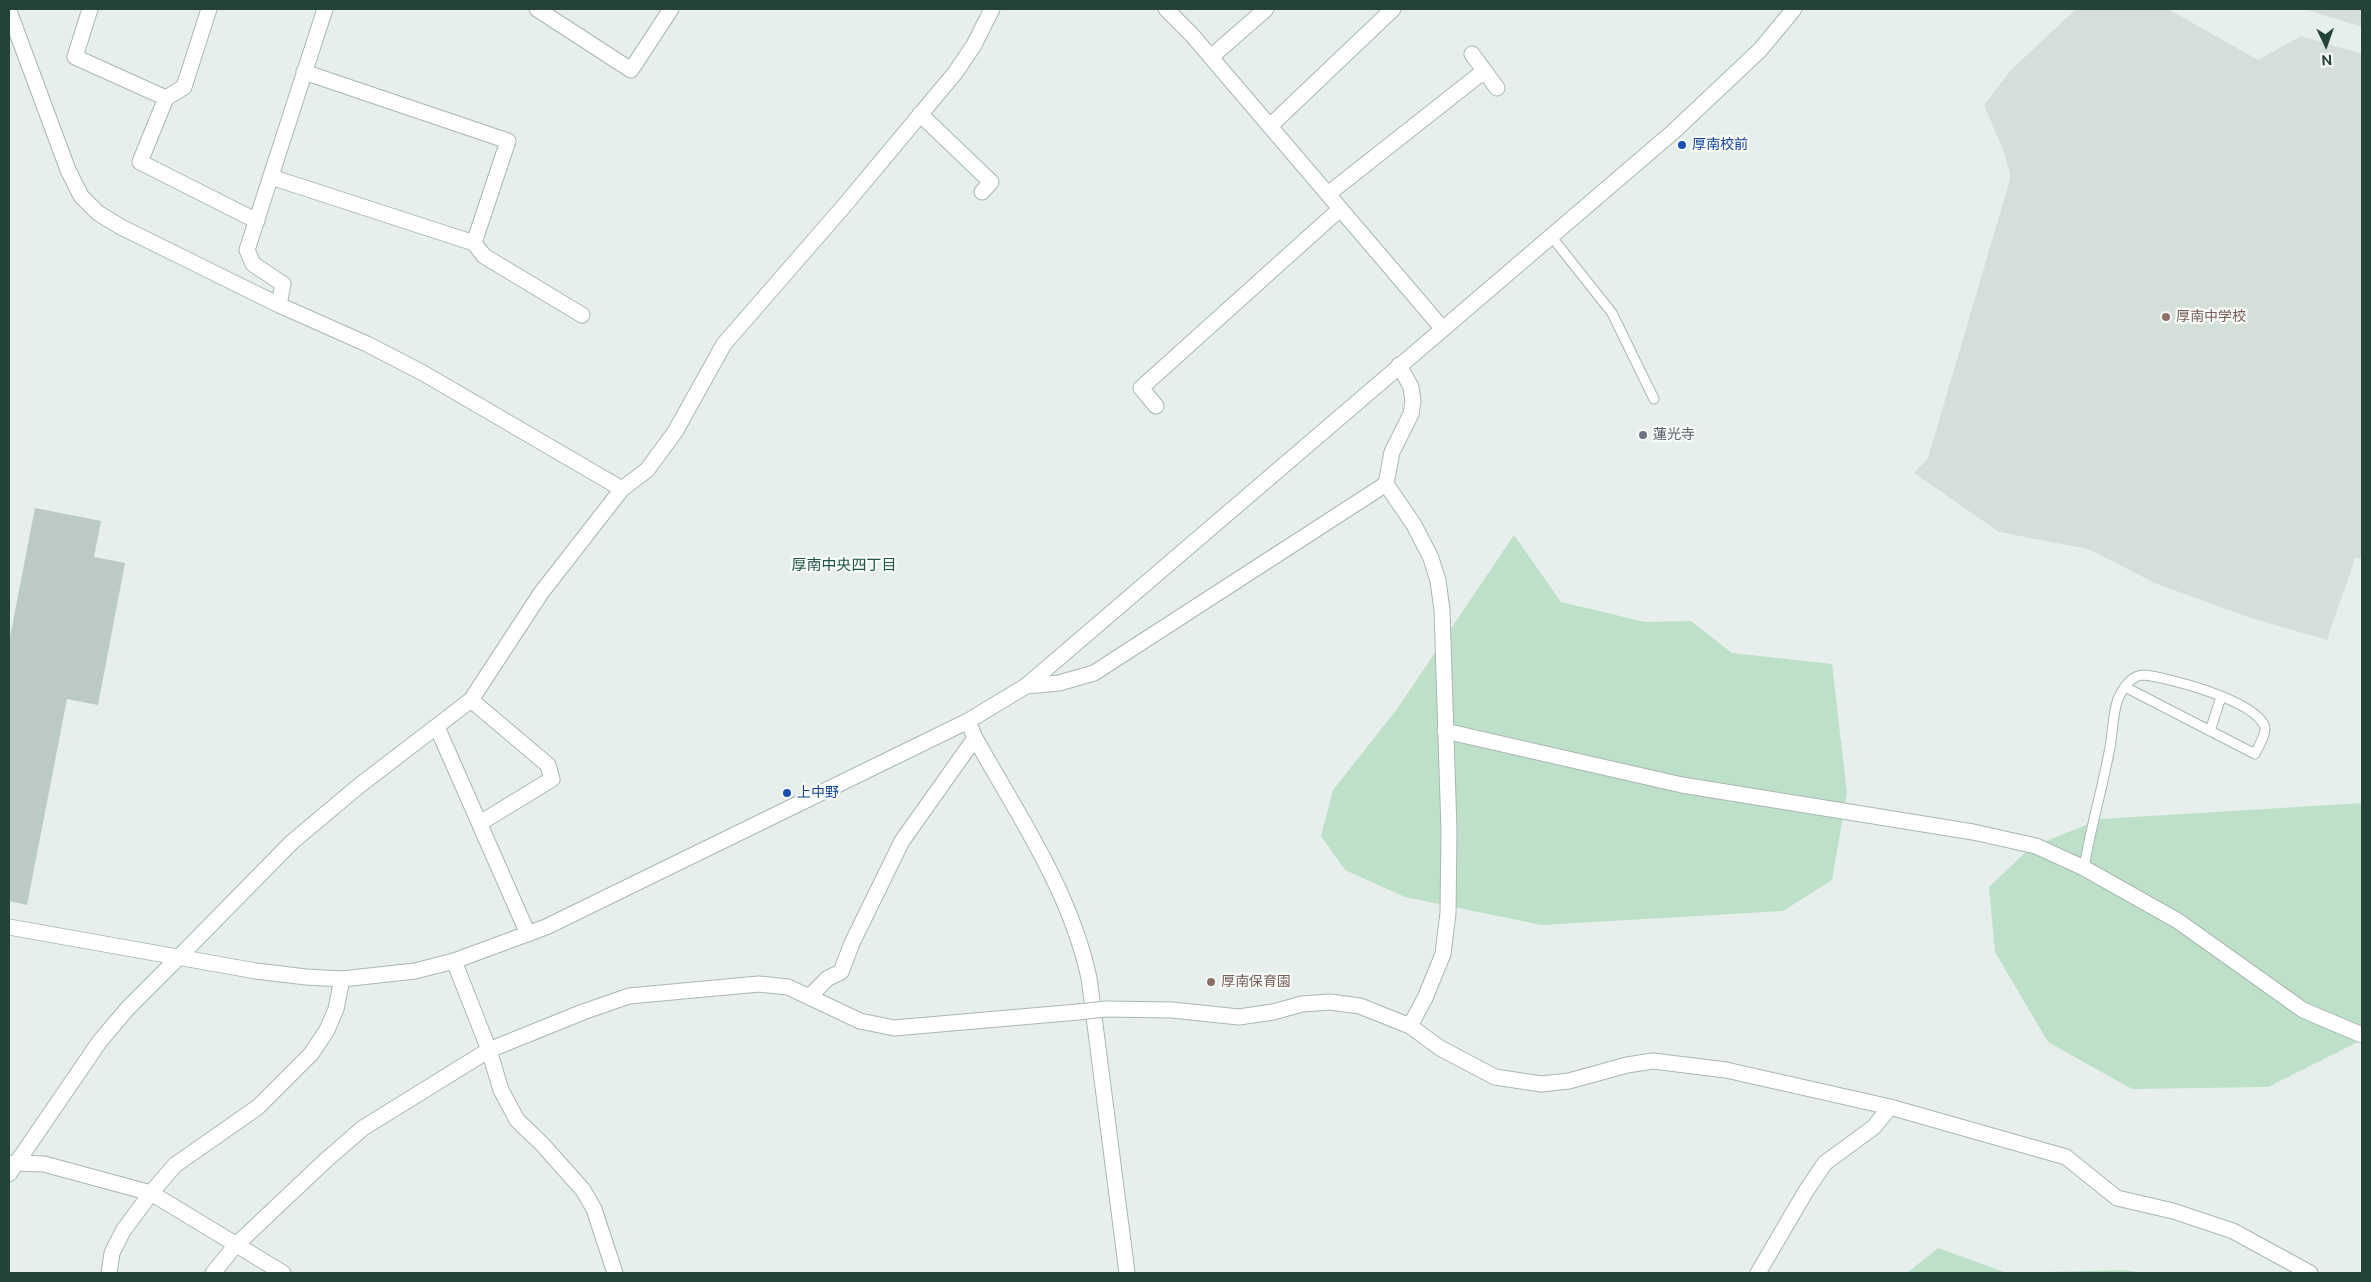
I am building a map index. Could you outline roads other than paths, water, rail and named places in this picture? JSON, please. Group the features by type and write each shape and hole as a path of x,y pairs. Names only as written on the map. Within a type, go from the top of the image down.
{"street":[{"path":"90,9 75,56 166,98"},
{"path":"209,9 184,87 166,98 140,162 257,221"},
{"path":"279,305 283,284 253,264 247,250 325,9"},
{"path":"537,9 631,70 671,9"},
{"path":"11,1167 100,1041 128,1008 292,842 360,785 471,700 541,593 622,489 646,470 676,432 724,344 844,206 955,73 974,45 992,9"},
{"path":"1166,9 1211,57 1442,328"},
{"path":"1211,57 1266,9"},
{"path":"1270,126 1393,9"},
{"path":"9,927 256,971 342,979 414,971 454,961 546,927 968,721 1026,686 1551,236 1717,92 1760,50 1794,9"},
{"path":"9,12 68,170 81,196 98,213 121,227 279,305 367,344 423,373 622,489"},
{"path":"1472,54 1497,88"},
{"path":"1328,194 1484,71"},
{"path":"304,72 508,141 474,243"},
{"path":"920,114 992,182 982,192"},
{"path":"271,176 474,243 484,256 582,315"},
{"path":"1156,406 1141,388 1340,209"},
{"path":"1399,365 1411,387 1413,401 1411,414 1392,452 1386,484 1422,539 1438,581 1442,610 1449,831 1448,913 1443,954 1425,998 1410,1026"},
{"path":"1026,686 1059,683 1094,673 1386,484"},
{"path":"471,700 548,765 552,779 480,823"},
{"path":"968,721 975,738 1058,886 1083,952 1089,978 1127,1273"},
{"path":"437,727 528,934"},
{"path":"1445,731 1682,785 1973,832 2036,846 2084,868 2178,921 2303,1010 2362,1035"},
{"path":"809,997 828,978 840,972 852,943 902,841 975,738"},
{"path":"454,961 489,1050 502,1090 517,1120 570,1176 590,1203 615,1273"},
{"path":"109,1273 112,1253 123,1231 151,1193 175,1165 258,1107 311,1054 327,1030 336,1009 342,979"},
{"path":"214,1273 235,1246 325,1161 364,1128 489,1050 629,996 759,984 788,987 860,1021 894,1028 1106,1009 1172,1010 1239,1017 1273,1012 1302,1004 1330,1002 1360,1006 1410,1026 1440,1048 1494,1077 1518,1082 1541,1084 1569,1082 1627,1065 1653,1061 1726,1070 1890,1106 2066,1157 2117,1198 2173,1210 2232,1231 2310,1273"},
{"path":"1758,1273 1806,1191 1825,1163 1874,1127 1890,1106"},
{"path":"11,1167 44,1164 151,1193 235,1246 283,1273"}],"lane":[{"path":"1551,236 1612,313 1654,399"},
{"path":"2084,868 2112,738 2118,700 2125,687 2139,675 2144,674 2200,687 2249,711 2264,724 2265,729 2255,754 2125,687"},
{"path":"2210,730 2221,697"}],"place":[{"name":"厚南校前","path":"1682,145"},
{"name":"厚南中学校","path":"2166,317"},
{"name":"蓮光寺","path":"1643,435"},
{"name":"上中野","path":"787,793"},
{"name":"厚南保育園","path":"1211,982"}],"district":[{"name":"厚南中央四丁目","path":"844,565"}]}
